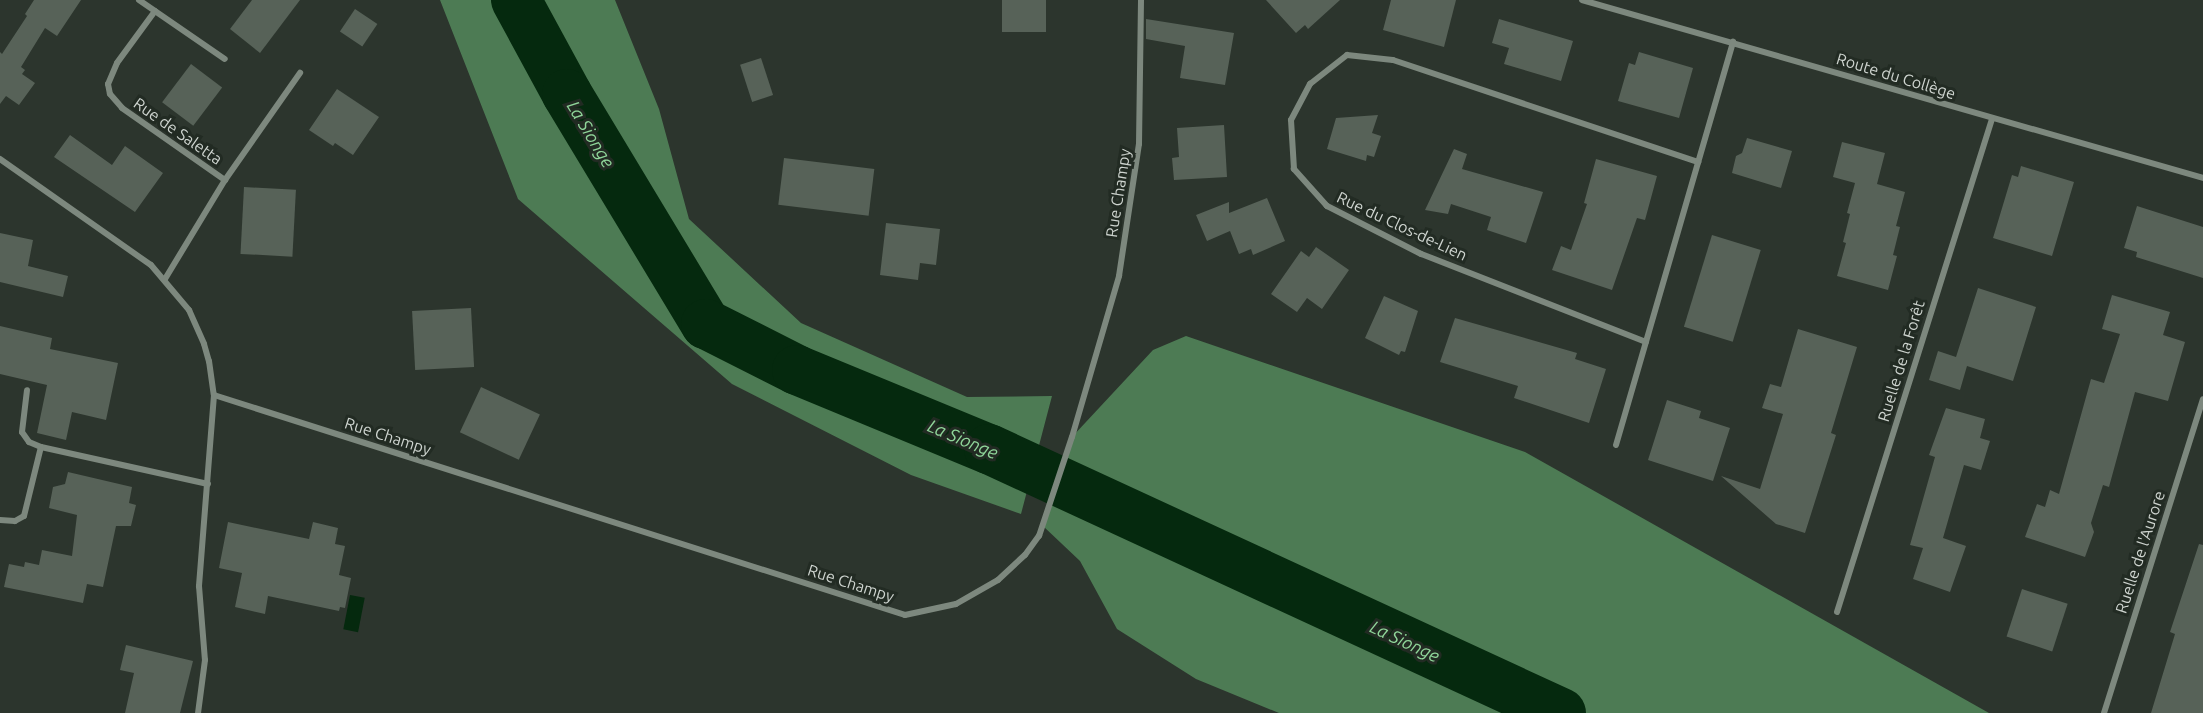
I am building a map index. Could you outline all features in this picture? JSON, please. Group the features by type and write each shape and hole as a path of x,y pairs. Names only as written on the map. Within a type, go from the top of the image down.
{"street":[{"path":"139,0 225,59"},
{"name":"Rue Champy","path":"214,395 905,615 956,604 998,580 1025,555 1043,526 1072,437 1119,276 1139,144 1141,0"},
{"name":"Route du Collège","path":"1582,0 2203,178"},
{"name":"Rue de Saletta","path":"155,11 117,63 108,84 110,94 122,108 225,180"},
{"path":"1616,445 1733,42"},
{"name":"Rue du Clos-de-Lien","path":"1646,342 1421,254 1327,206 1294,169 1291,120 1310,84 1347,55 1393,60 1698,162"},
{"name":"Rue de Saletta","path":"165,279 225,180 300,73"},
{"name":"Ruelle de la Forêt","path":"1837,612 1992,119"},
{"path":"0,159 135,253 165,279 189,310 197,326 209,361 214,395 199,586 205,660 198,713"},
{"path":"27,390 22,432 29,442 41,447 208,484"},
{"name":"Ruelle de l'Aurore","path":"2104,713 2203,399"},
{"path":"0,520 10,522 24,516 41,447"}],"shaded area":[{"path":"440,0 615,0 659,109 689,219 801,323 967,397 1052,396 1021,514 911,475 732,384 518,199"},
{"path":"1186,336 1525,452 1989,713 1279,713 1196,679 1117,629 1080,561 1043,526 1072,437 1153,350"},
{"path":"350,595 365,598 358,632 343,629"}],"building":[{"path":"34,0 81,0 57,36 45,28 21,67 25,70 22,74 35,83 19,105 6,96 0,104 0,52 2,54 27,16 25,14"},
{"path":"252,0 300,0 260,53 230,29"},
{"path":"1002,0 1046,0 1046,32 1002,32"},
{"path":"1266,0 1340,0 1308,29 1305,25 1296,33"},
{"path":"1391,0 1456,0 1444,47 1383,30"},
{"path":"355,9 377,24 362,46 340,31"},
{"path":"1146,19 1234,33 1225,85 1180,78 1185,46 1146,39"},
{"path":"1499,19 1573,41 1561,81 1504,64 1509,48 1492,43"},
{"path":"1639,52 1693,68 1679,118 1618,101 1629,63 1635,65"},
{"path":"761,58 773,95 752,102 740,65"},
{"path":"191,64 222,87 193,126 162,102"},
{"path":"337,89 379,117 353,155 335,143 333,146 309,130"},
{"path":"1378,115 1372,133 1381,136 1374,157 1367,155 1366,161 1327,149 1336,118"},
{"path":"1224,125 1227,177 1174,180 1172,158 1179,157 1177,128"},
{"path":"70,135 112,165 125,146 163,173 135,212 54,157"},
{"path":"1747,138 1792,151 1781,188 1732,173 1736,156 1742,153"},
{"path":"1842,142 1885,153 1877,184 1905,192 1896,226 1900,227 1893,255 1897,256 1888,290 1837,276 1846,243 1843,242 1850,214 1847,213 1855,183 1833,177"},
{"path":"1454,149 1467,154 1462,169 1543,192 1526,243 1487,230 1491,217 1451,204 1448,214 1425,210"},
{"path":"784,158 874,169 869,216 778,205"},
{"path":"1596,159 1657,176 1645,220 1637,218 1612,290 1552,270 1561,246 1571,250 1587,204 1584,203"},
{"path":"2021,166 2074,182 2052,256 1993,238 2012,175 2018,177"},
{"path":"244,187 296,190 292,257 240,254"},
{"path":"1267,198 1285,241 1253,255 1251,249 1239,254 1230,231 1207,241 1196,215 1229,202 1229,213"},
{"path":"2137,206 2203,227 2203,278 2136,257 2137,252 2124,248"},
{"path":"886,223 940,229 936,265 920,263 918,280 880,275"},
{"path":"0,233 33,240 28,266 68,276 63,297 0,282"},
{"path":"1712,235 1761,250 1733,342 1684,327"},
{"path":"1316,247 1349,270 1322,309 1307,298 1297,312 1271,294 1301,251 1309,257"},
{"path":"1978,288 2036,307 2013,381 1967,366 1960,390 1929,380 1938,351 1956,357"},
{"path":"2112,295 2170,312 2163,335 2185,342 2168,401 2135,392 2109,487 2103,485 2091,523 2094,532 2085,557 2025,537 2037,504 2045,507 2050,490 2059,494 2091,379 2104,383 2120,334 2102,329"},
{"path":"1384,296 1418,311 1405,352 1401,351 1399,355 1365,338"},
{"path":"471,308 474,367 415,370 412,311"},
{"path":"1455,318 1577,353 1575,359 1606,369 1589,423 1514,398 1518,386 1440,362"},
{"path":"0,326 52,338 50,349 118,363 106,420 72,412 66,440 37,433 47,385 0,374"},
{"path":"1798,329 1857,347 1831,433 1836,435 1805,533 1776,524 1721,476 1760,489 1783,414 1762,408 1770,384 1781,387"},
{"path":"481,387 540,414 519,460 460,432"},
{"path":"1667,400 1701,411 1699,418 1730,428 1713,481 1648,460"},
{"path":"1946,408 1985,419 1980,438 1990,441 1981,470 1964,465 1943,538 1966,546 1950,592 1913,579 1923,548 1910,545 1935,457 1929,455"},
{"path":"68,472 132,487 129,503 136,505 131,526 116,526 103,587 87,584 83,603 4,587 9,564 24,567 25,562 39,565 42,550 72,556 77,515 49,508 53,487 65,484"},
{"path":"228,522 309,539 313,522 338,528 335,544 345,546 339,575 351,578 345,608 340,607 339,611 268,596 265,614 235,607 242,573 219,568"},
{"path":"2199,544 2203,545 2203,713 2151,713 2175,634 2170,632"},
{"path":"2022,589 2068,604 2052,651 2007,637"},
{"path":"126,645 193,661 180,713 125,713 134,673 120,670"}],"waterway":[{"name":"La Sionge","path":"516,0 567,94 706,324 797,370 989,449 1561,713"}]}
